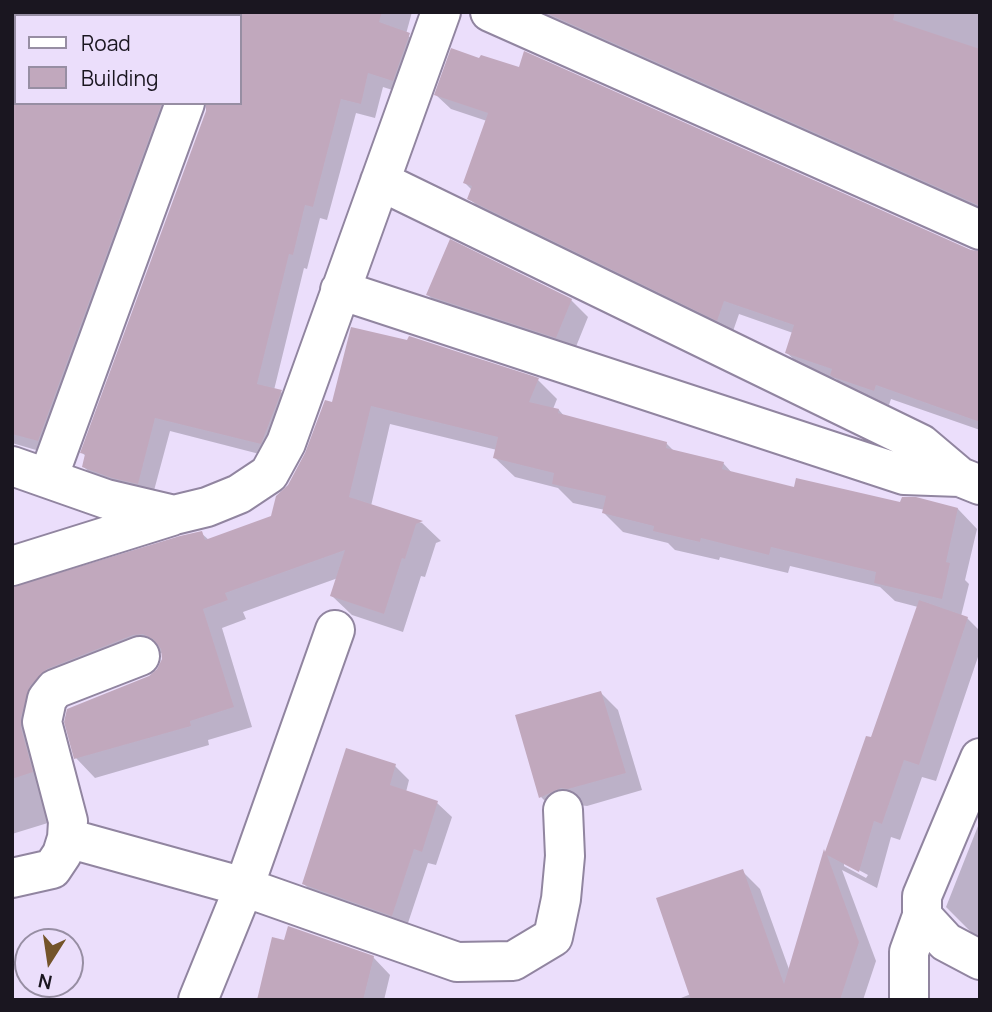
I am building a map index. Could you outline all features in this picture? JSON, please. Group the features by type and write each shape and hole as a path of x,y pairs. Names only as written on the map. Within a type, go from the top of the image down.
{"street":[{"path":"12,566 207,507 239,494 269,474 286,443 441,12"},
{"path":"490,12 980,230"},
{"path":"48,478 184,105"},
{"path":"380,181 921,444 970,481"},
{"path":"340,290 904,475 970,481"},
{"path":"12,466 106,499 174,515"},
{"path":"198,1000 244,887 335,629"},
{"path":"12,878 52,869 62,854 67,838 68,821 42,722 44,705 55,689 140,656"},
{"path":"909,1000 909,951 922,916 922,896 980,758"},
{"path":"67,838 244,887 457,962 513,961 553,937 561,899 565,856 563,810"},
{"path":"922,916 946,942 980,960"}],"building":[{"path":"382,12 379,22 410,33 393,81 368,73 361,104 341,99 313,207 305,205 293,255 289,254 257,384 282,390 261,444 155,418 138,484 112,478 82,467 85,454 80,453 206,105 242,105 241,14"},
{"path":"544,12 895,12 893,20 980,49 980,206"},
{"path":"451,48 519,67 524,51 971,250 980,251 980,422 876,385 874,391 833,377 830,375 832,369 785,353 794,325 724,301 717,321 467,199 472,186 463,183 488,113 434,95"},
{"path":"12,103 161,105 38,441 12,434"},
{"path":"450,239 572,299 556,338 426,295"},
{"path":"351,327 407,340 409,336 539,378 529,402 559,409 558,413 667,442 666,448 724,462 722,469 794,487 796,478 900,502 902,497 916,497 958,508 946,562 950,563 942,599 874,583 876,572 771,547 769,555 701,538 700,542 653,531 654,526 602,513 606,496 552,484 554,473 493,458 498,437 371,406 349,497 423,521 416,524 384,614 330,596 345,550 225,593 228,600 203,609 234,707 190,721 191,726 74,759 64,722 67,709 149,676 157,669 162,659 161,649 153,639 143,634 133,635 47,669 30,686 21,717 21,728 33,772 12,779 12,587 180,536 202,531 205,540 271,516 276,496 288,485 305,453 325,400 332,402"},
{"path":"919,600 968,617 919,765 904,760 882,824 874,821 859,872 827,855 859,942 840,1000 691,1000 656,898 743,869 784,984 824,849 825,852 866,736 871,737"},
{"path":"601,691 626,773 568,789 561,788 539,798 515,715"},
{"path":"346,748 396,764 390,785 438,801 422,852 414,849 392,916 302,884"},
{"path":"288,926 374,956 363,1000 257,1000 272,937 284,940"}]}
